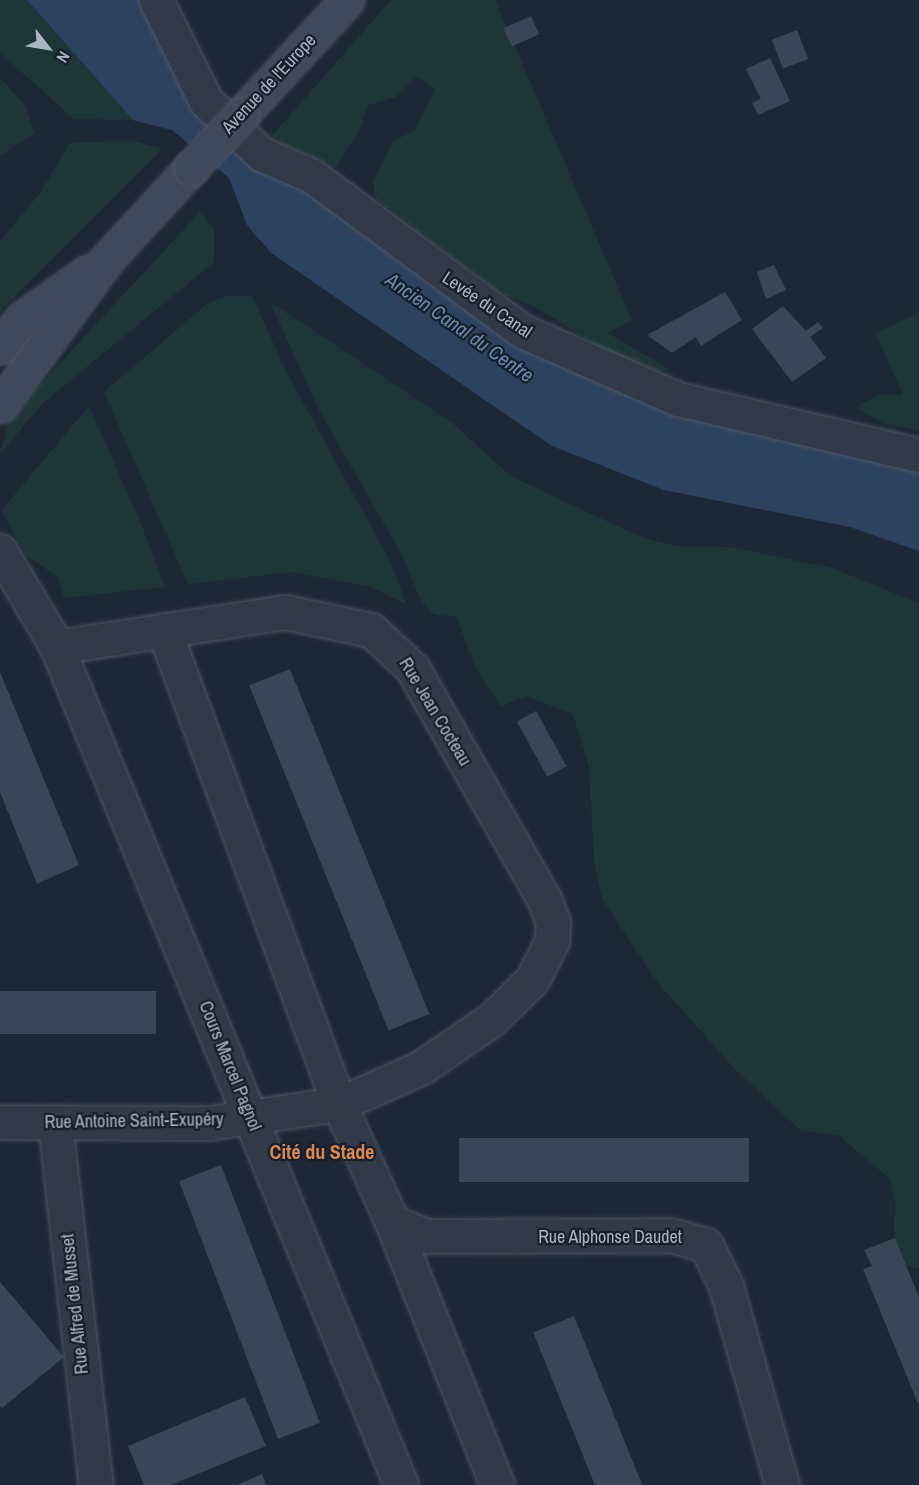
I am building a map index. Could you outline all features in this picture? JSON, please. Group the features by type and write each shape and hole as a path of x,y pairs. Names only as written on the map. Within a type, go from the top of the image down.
{"main road":[{"name":"Avenue de l'Europe","path":"107,259 347,0"},
{"path":"0,347 23,318 107,259"},
{"path":"0,406 107,259"}],"street":[{"name":"Levée du Canal","path":"156,0 206,101 261,154 312,176 522,331 678,399 919,455"},
{"path":"0,551 57,647"},
{"name":"Rue Jean Cocteau","path":"57,647 285,612 348,621 393,645 413,669 553,922 543,963 491,1020 422,1067 339,1104"},
{"path":"164,630 339,1104 392,1222 497,1485"},
{"name":"Cours Marcel Pagnol","path":"57,647 401,1485"},
{"name":"Rue Antoine Saint-Exupéry","path":"0,1122 251,1118 339,1104"},
{"name":"Rue Alfred de Musset","path":"55,1122 96,1485"},
{"name":"Rue Alphonse Daudet","path":"392,1222 427,1236 671,1235 706,1245 726,1286 782,1485"}],"green space":[{"path":"0,0 27,0 133,120 74,119 0,53"},
{"path":"391,0 495,0 632,320 608,333 669,369 661,372 603,349 534,306 506,296 376,199 373,181 393,141 414,131 435,90 417,76 396,97 368,105 359,131 336,167 269,139"},
{"path":"0,78 25,105 34,133 0,156"},
{"path":"133,141 162,149 0,311 0,241 40,193 70,143"},
{"path":"200,212 214,229 214,262 43,403 0,454 9,418"},
{"path":"227,296 252,296 286,371 391,563 406,604 369,586 291,572 188,584 104,392 208,303"},
{"path":"270,302 451,422 512,477 643,538 676,546 730,547 832,568 919,603 919,1269 906,1265 894,1239 895,1202 889,1178 838,1135 801,1131 734,1068 657,982 602,899 594,861 589,767 573,714 526,696 501,706 475,667 456,616 435,615 421,601 403,557 319,410"},
{"path":"919,312 919,430 884,424 856,407 880,394 903,395 876,334"},
{"path":"89,406 141,524 165,587 64,598 58,577 27,556 1,511"}],"water":[{"name":"Ancien Canal du Centre","path":"27,0 144,0 285,173 502,326 919,465 919,551 850,527 664,490 552,446 271,253 247,225 229,178 172,130 133,120"}],"building":[{"path":"531,16 539,34 512,46 504,28"},
{"path":"797,30 808,59 783,69 772,40"},
{"path":"770,58 790,101 758,115 752,103 761,99 746,69"},
{"path":"774,265 786,290 766,299 757,272"},
{"path":"725,292 742,320 701,346 696,337 672,353 647,335"},
{"path":"783,306 806,331 818,322 823,328 810,337 826,358 792,382 752,329"},
{"path":"290,669 429,1014 389,1030 249,685"},
{"path":"0,672 79,865 37,884 0,792"},
{"path":"536,711 567,766 547,777 517,722"},
{"path":"0,991 156,991 156,1034 0,1034"},
{"path":"459,1138 749,1138 749,1182 459,1182"},
{"path":"221,1165 320,1423 278,1439 179,1181"},
{"path":"895,1238 919,1297 919,1406 863,1269 872,1266 864,1250"},
{"path":"0,1282 64,1357 2,1408 0,1406"},
{"path":"574,1316 642,1485 595,1485 533,1332"},
{"path":"245,1397 266,1446 171,1485 144,1485 128,1446"},
{"path":"262,1474 266,1485 237,1485"}],"district":[{"name":"Cité du Stade","path":"322,1151"}]}
